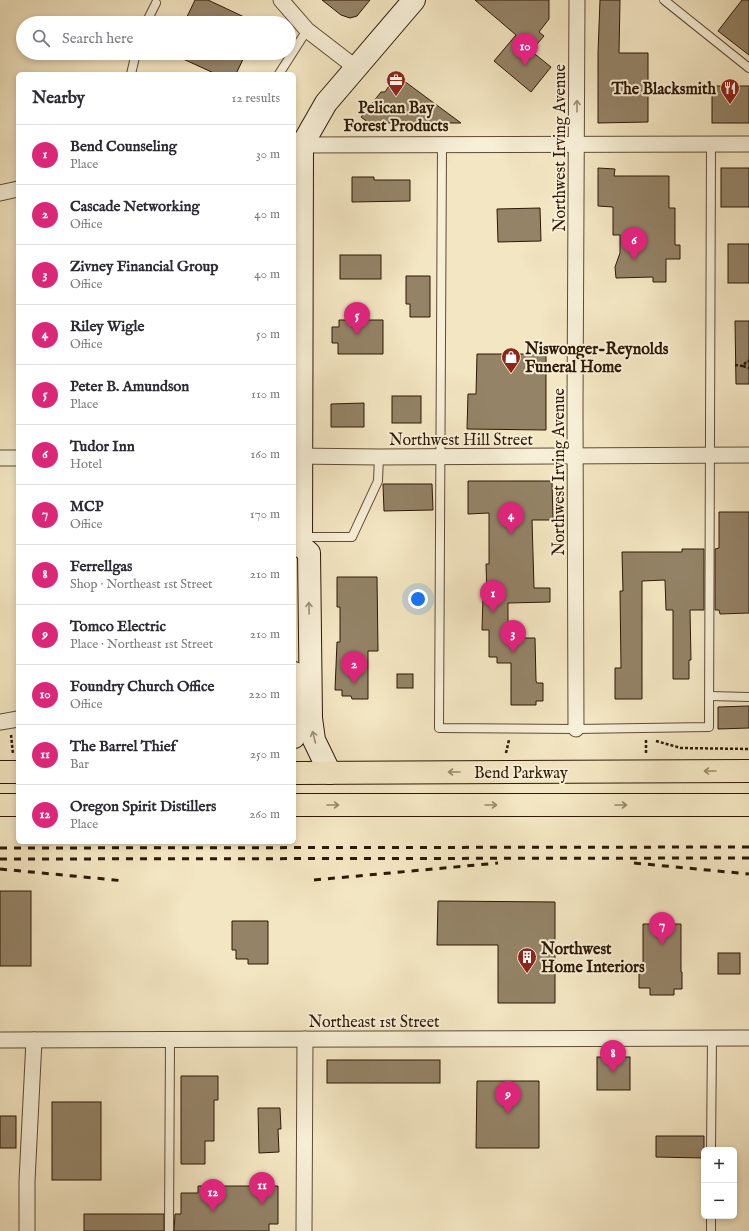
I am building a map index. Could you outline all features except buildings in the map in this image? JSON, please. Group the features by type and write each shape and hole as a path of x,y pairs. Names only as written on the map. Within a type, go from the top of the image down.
{"highway":[{"name":"Bend Parkway","path":"296,773 749,771"},
{"path":"0,805 16,805"},
{"name":"Bend Parkway","path":"296,805 749,805"}],"street":[{"path":"281,0 295,16"},
{"path":"330,773 314,740 311,718 309,553 299,545 297,456 298,145 326,103 355,67 414,0"},
{"name":"Northwest Irving Avenue","path":"576,729 577,0"},
{"path":"296,17 307,30 355,67"},
{"path":"298,145 749,144"},
{"path":"0,193 16,189"},
{"name":"Northwest Hill Street","path":"297,456 440,457 711,454 749,455"},
{"path":"0,458 16,458"},
{"name":"Northeast 1st Street","path":"0,1040 749,1038"},
{"path":"304,1039 304,1231"},
{"path":"27,1231 27,1182 34,1040"}],"lane":[{"path":"664,0 749,68"},
{"path":"150,16 156,3"},
{"path":"296,47 307,30"},
{"path":"131,72 134,60"},
{"path":"279,72 287,60"},
{"path":"442,145 439,728 576,729 709,727 711,144"},
{"path":"299,545 352,537 378,481 379,457"},
{"path":"710,696 749,697"},
{"path":"711,1147 712,1038"},
{"path":"169,1231 170,1039"},
{"path":"711,1219 711,1231"}],"path":[{"path":"743,366 747,361 749,361"},
{"path":"735,365 749,368"},
{"path":"9,721 11,772"},
{"path":"501,772 512,728"},
{"path":"646,728 646,740 650,740"},
{"path":"654,740 681,748 749,749"}],"railway":[{"path":"0,848 749,847"},
{"path":"0,859 749,858"},
{"path":"314,880 498,863"},
{"path":"634,863 749,874"},
{"path":"0,869 125,881"}],"place":[{"name":"Foundry Church Office","path":"525,66"},
{"name":"Pelican Bay Forest Products","path":"396,97"},
{"name":"The Blacksmith","path":"730,105"},
{"name":"Tudor Inn","path":"634,260"},
{"name":"Peter B. Amundson","path":"357,335"},
{"name":"Niswonger-Reynolds Funeral Home","path":"511,374"},
{"name":"Riley Wigle","path":"511,535"},
{"name":"Bend Counseling","path":"493,613"},
{"name":"Zivney Financial Group","path":"513,653"},
{"name":"Cascade Networking","path":"354,684"},
{"name":"MCP","path":"662,945"},
{"name":"Northwest Home Interiors","path":"527,974"},
{"name":"Ferrellgas","path":"613,1073"},
{"name":"Tomco Electric","path":"508,1114"},
{"name":"The Barrel Thief","path":"262,1205"},
{"name":"Oregon Spirit Distillers","path":"213,1212"}]}
